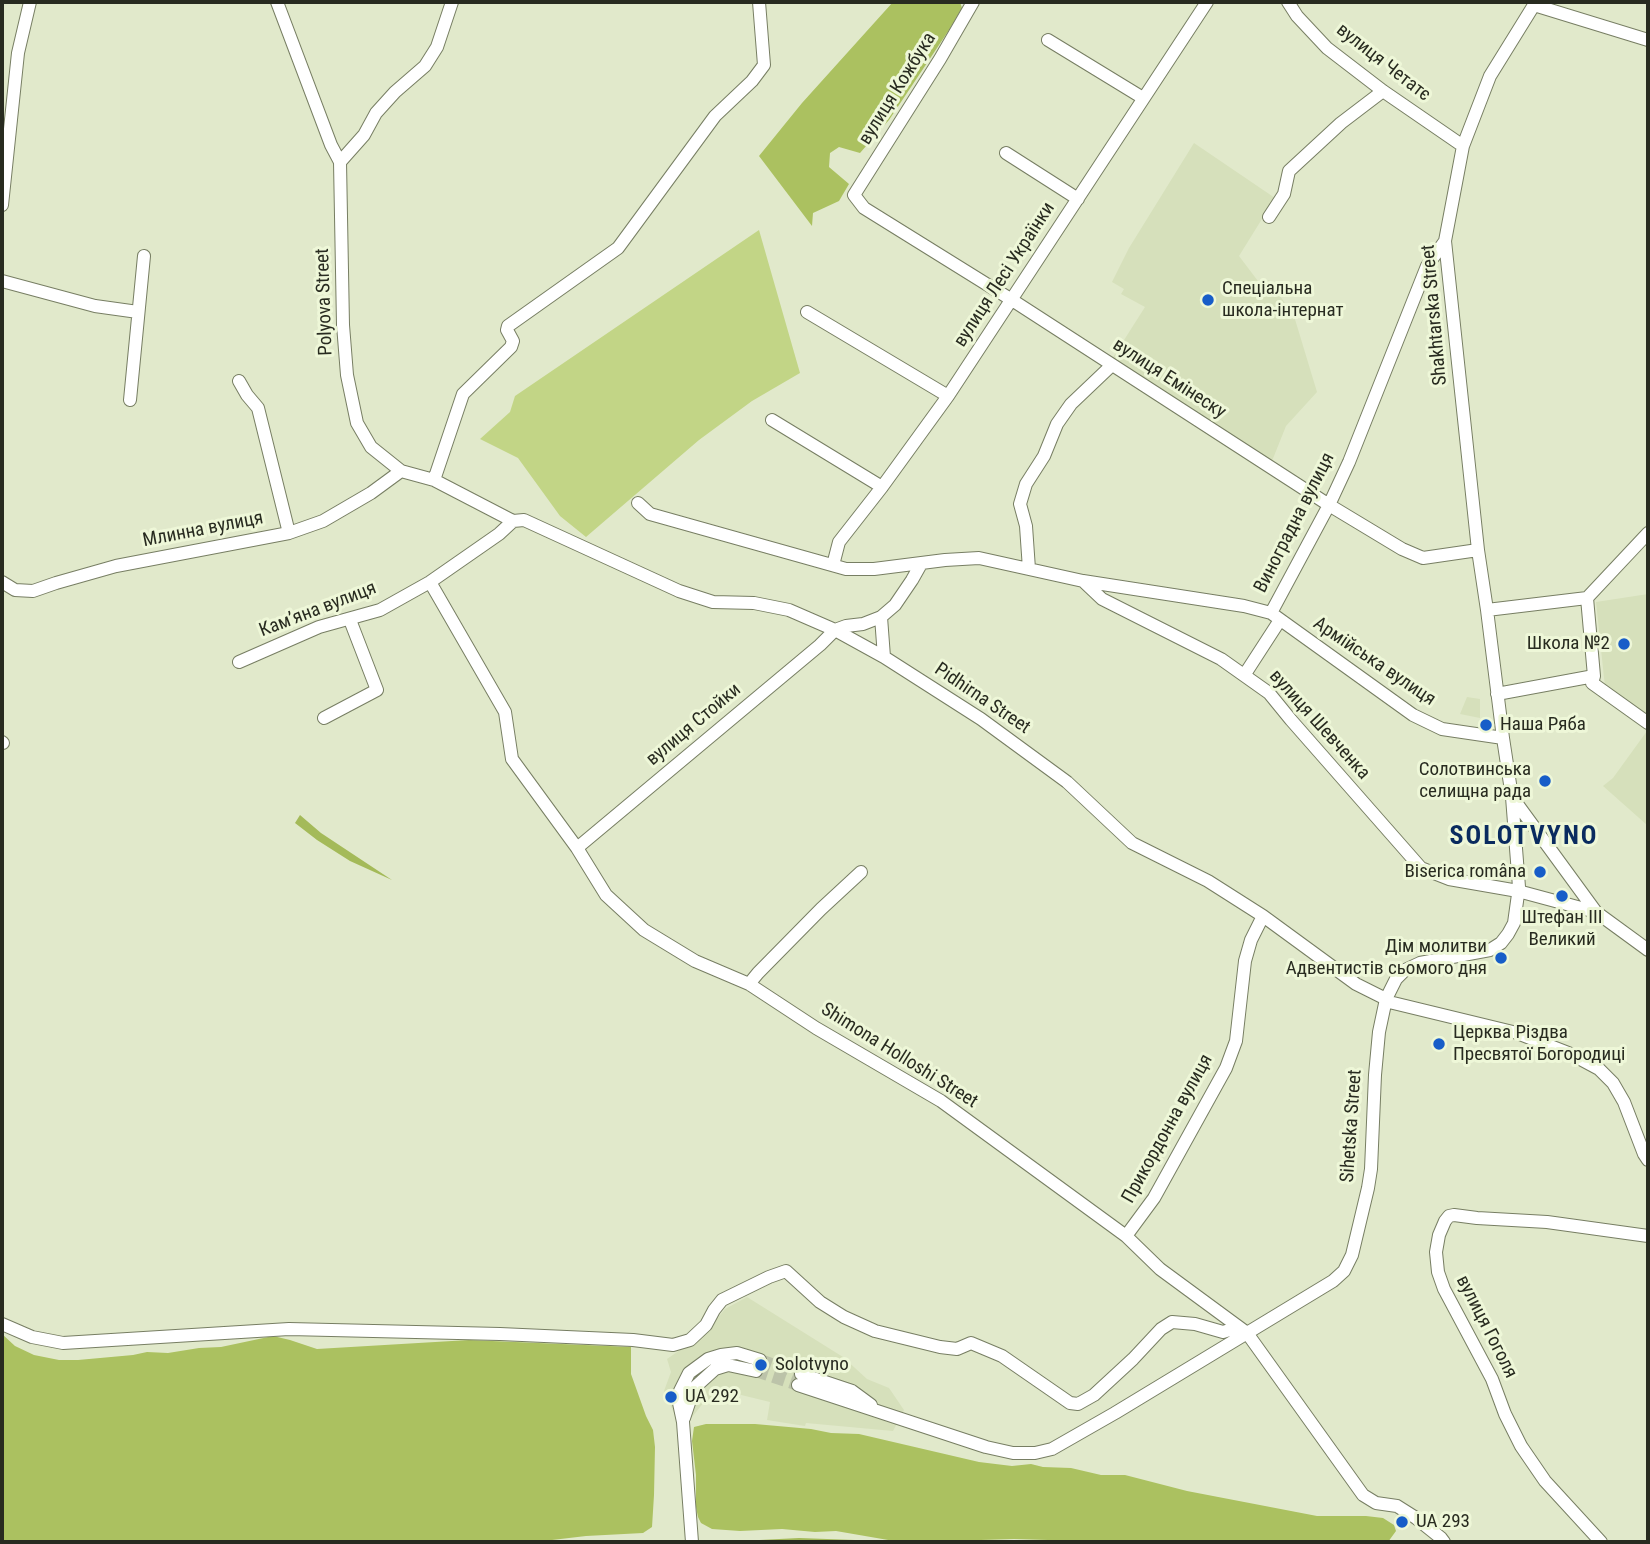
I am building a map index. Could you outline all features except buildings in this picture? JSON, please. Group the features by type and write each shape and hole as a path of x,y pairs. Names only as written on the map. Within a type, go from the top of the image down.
{"street":[{"path":"2,205 18,53 30,2"},
{"name":"Polyova Street","path":"277,2 331,145 340,162 343,325 347,375 357,423 371,447 401,471 434,480 513,521"},
{"path":"340,162 364,135 376,113 425,65 437,47 452,2"},
{"path":"434,480 463,394 511,347 513,341 507,330 508,326 618,248 715,116 752,81 764,65 759,2"},
{"name":"вулиця Кожбука","path":"854,195 973,2"},
{"name":"вулиця Лесі Українки","path":"833,565 839,542 948,396 1206,2"},
{"name":"вулиця Четатє","path":"1288,2 1297,16 1327,48 1383,91 1463,146"},
{"name":"Shakhtarska Street","path":"1478,550 1445,241 1463,146 1490,76 1534,5 1648,40"},
{"path":"1048,40 1143,98"},
{"path":"1269,217 1284,194 1289,171 1341,123 1383,91"},
{"path":"1006,153 1078,199"},
{"name":"вулиця Емінеску","path":"854,195 864,208 1402,549 1423,558 1478,550"},
{"name":"Виноградна вулиця","path":"638,503 650,514 846,569 874,569 979,558 1083,581 1244,606 1275,617 1349,462 1427,266 1445,241"},
{"path":"130,400 144,256"},
{"path":"2,281 94,306 138,312"},
{"path":"807,312 948,396"},
{"path":"1029,569 1026,526 1020,504 1026,484 1044,456 1057,424 1071,404 1112,365"},
{"path":"239,381 258,408 289,533"},
{"path":"772,420 882,486"},
{"name":"Млинна вулиця","path":"2,582 15,590 33,591 116,566 289,533 323,521 371,493 401,471"},
{"name":"Pidhirna Street","path":"513,521 524,520 679,591 713,601 754,603 789,610 835,630 884,657 981,719 1067,782 1132,843 1208,881 1263,916 1356,984 1386,1000 1517,1032 1599,1069 1613,1083 1624,1102 1648,1160"},
{"name":"Камʼяна вулиця","path":"239,662 319,627 380,610 430,582 499,534 513,521"},
{"path":"1487,610 1587,598 1648,533"},
{"name":"Sihetska Street","path":"799,1379 852,1391 883,1414 986,1447 1013,1453 1035,1453 1052,1449 1115,1413 1243,1330 1333,1281 1343,1271 1352,1255 1368,1188 1379,1032 1386,1000 1396,979 1405,970 1420,963 1490,950 1501,943 1514,923 1518,891 1512,797 1478,550"},
{"path":"835,630 881,617 895,605 921,564"},
{"name":"вулиця Шевченка","path":"1083,581 1102,599 1221,659 1269,693 1421,868 1449,879 1518,891 1596,912"},
{"name":"Shimona Holloshi Street","path":"430,582 505,712 512,759 577,848 606,895 644,930 695,961 749,984 816,1028 941,1101 1126,1236 1160,1269 1243,1330 1363,1495 1376,1503 1397,1506 1444,1542"},
{"path":"1587,598 1594,676 1592,683 1648,723"},
{"path":"881,617 884,657"},
{"path":"1245,674 1275,617"},
{"name":"Армійська вулиця","path":"1275,617 1413,715 1442,729 1503,737"},
{"path":"324,718 377,690 350,620"},
{"name":"вулиця Стойки","path":"577,848 835,630"},
{"path":"1497,694 1594,676"},
{"path":"1512,797 1596,912 1646,945"},
{"path":"749,984 821,909 862,873"},
{"name":"Прикордонна вулиця","path":"1126,1236 1154,1198 1226,1068 1236,1041 1245,961 1251,940 1263,916"},
{"name":"вулиця Гоголя","path":"1601,1542 1545,1481 1521,1446 1492,1379 1444,1289 1438,1272 1436,1252 1445,1221 1454,1215 1547,1222 1648,1236"},
{"path":"2,1324 32,1337 63,1343 289,1329 633,1339 673,1345 690,1340 706,1325 722,1300 786,1271 820,1301 844,1317 875,1331 940,1347 957,1349 971,1343 1003,1356 1070,1403 1078,1404 1094,1395 1161,1329 1172,1322 1195,1324 1223,1332 1243,1330"},
{"path":"692,1542 684,1425 694,1388 707,1375 729,1365 758,1366"}],"shaded area":[{"path":"893,2 960,2 962,8 889,120 860,153 839,147 830,153 829,167 849,184 839,201 813,213 812,226 759,156 802,103"},
{"name":"Спеціальна школа-інтернат","path":"1194,143 1275,198 1239,256 1261,285 1269,280 1294,316 1317,392 1286,426 1272,461 1112,359 1145,307 1121,294 1124,289 1112,282 1129,248"},
{"path":"759,230 800,373 752,401 699,440 586,537 560,516 518,458 480,439 510,412 515,396"},
{"name":"Школа №2","path":"1648,594 1648,716 1605,687 1596,602"},
{"path":"1467,697 1480,699 1480,718 1460,714"},
{"path":"1647,731 1647,825 1603,786 1613,778"},
{"path":"300,815 321,833 392,880 350,861 317,840 295,823"},
{"name":"Solotvyno","path":"747,1297 843,1357 867,1379 889,1388 904,1410 893,1431 806,1423 805,1426 767,1420 770,1402 733,1393 704,1402 689,1421 678,1422 664,1391 671,1372 667,1359 706,1332 725,1309"},
{"path":"2,1334 15,1346 34,1355 59,1360 147,1352 168,1353 221,1347 273,1336 317,1349 469,1340 631,1347 631,1374 653,1430 655,1447 652,1527 643,1533 535,1542 2,1542"},
{"path":"706,1424 755,1424 859,1434 979,1462 1012,1466 1031,1464 1071,1468 1101,1475 1125,1475 1187,1491 1317,1516 1383,1518 1394,1525 1396,1531 1388,1542 1116,1542 1014,1539 914,1542 836,1531 712,1529 701,1523 698,1517 692,1441 694,1427"},
{"path":"799,1538 867,1542 720,1542"}],"tunnel":[{"path":"760,1360 801,1374"},
{"path":"756,1371 798,1385"}],"place":[{"name":"Спеціальна школа-інтернат","path":"1208,300"},
{"name":"Школа №2","path":"1624,644"},
{"name":"Наша Ряба","path":"1486,725"},
{"name":"Солотвинська селищна рада","path":"1545,781"},
{"name":"Biserica româna","path":"1540,872"},
{"name":"Штефан III Великий","path":"1562,896"},
{"name":"Дім молитви Адвентистів сьомого дня","path":"1501,958"},
{"name":"Церква Різдва Пресвятої Богородиці","path":"1439,1044"},
{"name":"Solotvyno","path":"761,1365"},
{"name":"UA 292","path":"671,1397"},
{"name":"UA 293","path":"1402,1522"}],"district":[{"name":"SOLOTVYNO","path":"1524,837"}]}
